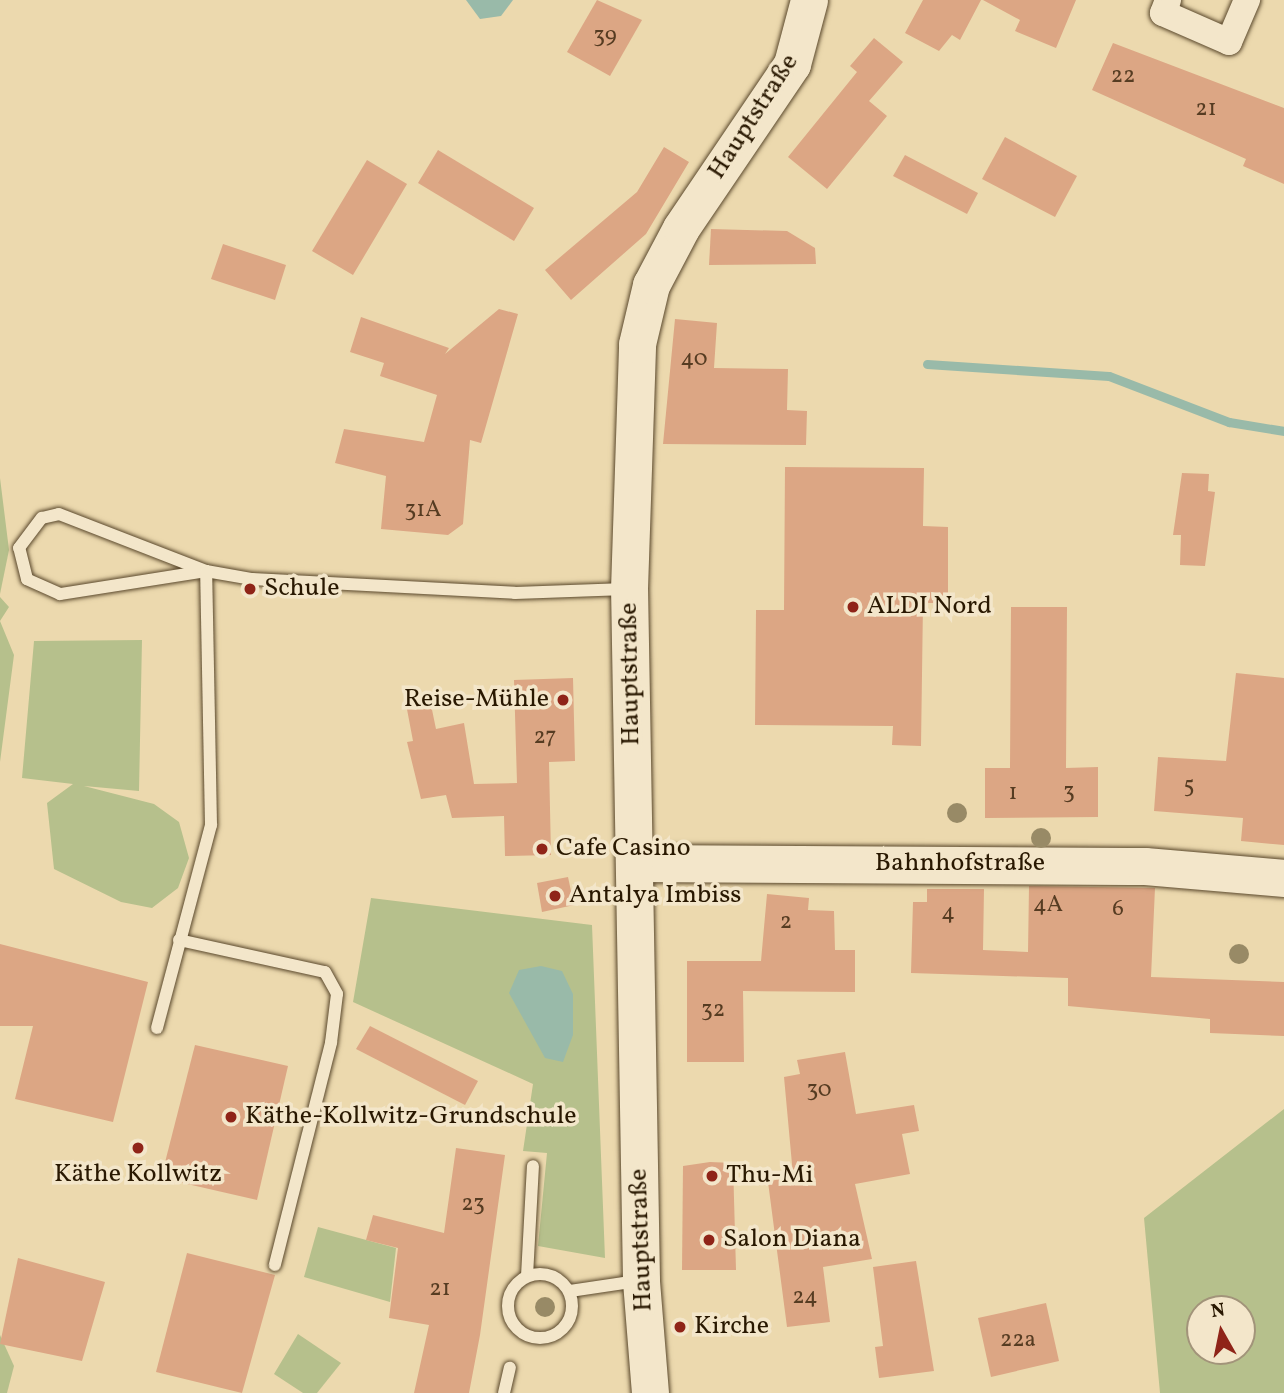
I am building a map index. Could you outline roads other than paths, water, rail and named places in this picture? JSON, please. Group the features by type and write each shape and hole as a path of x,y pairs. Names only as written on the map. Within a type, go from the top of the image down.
{"main road":[{"name":"Hauptstraße","path":"650,1393 641,1280 629,589 637,344 652,285 700,199 792,64 809,0"},
{"name":"Bahnhofstraße","path":"635,863 1145,866 1284,878"}],"street":[{"path":"1168,0 1163,13 1229,42 1247,0"}],"lane":[{"path":"206,571 59,514 42,518 19,548 27,579 60,594 206,571 516,593 629,589"},
{"path":"157,1028 211,825 206,571"},
{"path":"179,940 325,972 337,994 331,1043 275,1265"},
{"path":"527,1276 547,1274 569,1291 572,1311 563,1329 545,1338 525,1335 511,1320 508,1300 527,1276 533,1166"},
{"path":"569,1291 641,1280"},
{"path":"504,1393 510,1368"}],"waterway":[{"path":"927,364 1109,376 1229,422 1284,431"}],"place":[{"name":"Schule","path":"250,589"},
{"name":"ALDI Nord","path":"853,607"},
{"name":"Reise-Mühle","path":"563,700"},
{"name":"Cafe Casino","path":"542,849"},
{"name":"Antalya Imbiss","path":"555,896"},
{"name":"Käthe-Kollwitz-Grundschule","path":"231,1117"},
{"name":"Käthe Kollwitz","path":"138,1148"},
{"name":"Thu-Mi","path":"712,1176"},
{"name":"Salon Diana","path":"709,1240"},
{"name":"Kirche","path":"680,1327"}]}
